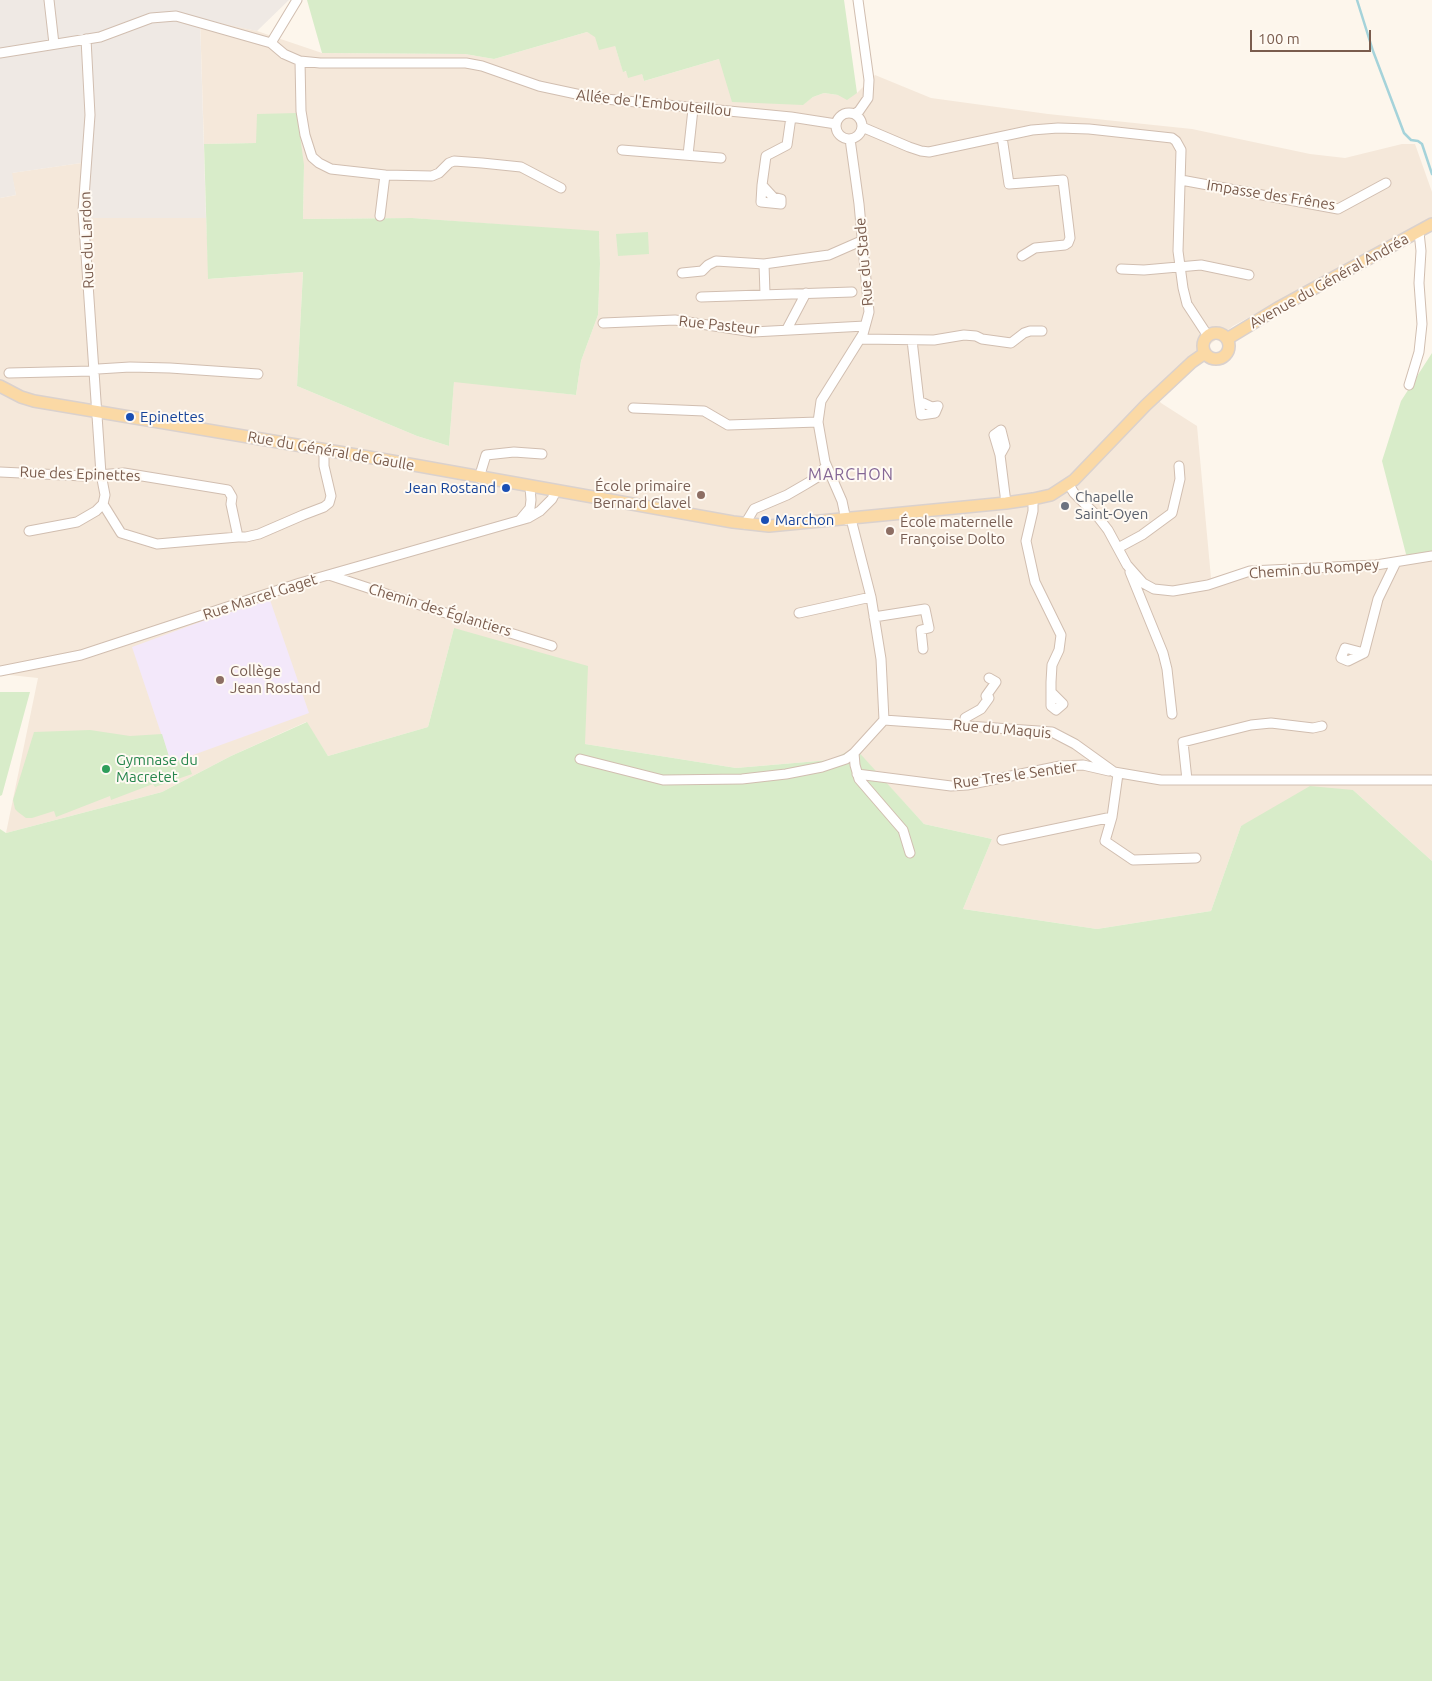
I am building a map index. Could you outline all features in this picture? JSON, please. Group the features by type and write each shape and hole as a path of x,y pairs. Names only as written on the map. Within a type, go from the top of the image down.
{"main road":[{"name":"Avenue du Général Andréa","path":"1227,339 1278,308 1432,224"},
{"path":"1216,333 1227,339 1228,351 1222,357 1215,358 1205,353 1203,346 1208,336 1216,333"},
{"name":"Rue du Général de Gaulle","path":"0,386 21,397 34,401 745,524 781,526 1006,503 1051,495 1069,485 1152,399 1192,362 1205,353"}],"street":[{"path":"48,0 54,44"},
{"path":"271,43 297,0"},
{"path":"854,114 859,111 868,98 868,80 858,0"},
{"name":"Allée de l'Embouteillou","path":"0,53 86,39 115,32 151,18 183,17 271,43 284,54 300,61 329,63 466,63 482,66 539,86 566,93 619,102 791,117 836,124"},
{"name":"Rue du Lardon","path":"86,39 90,115 83,211 101,474 105,495 103,504"},
{"path":"300,61 301,111 305,135 312,157 318,163 330,169 385,175 432,176 440,173 449,163 454,161 521,167 561,188"},
{"path":"688,155 693,109"},
{"path":"854,114 861,122 862,128 860,133 856,137 844,138 837,130 836,124 842,115 854,114"},
{"path":"762,185 766,156 787,145 791,117"},
{"path":"862,128 909,147 929,152 1032,130 1058,128 1089,128 1166,137 1176,141 1180,145 1181,150 1180,267 1187,304 1208,336"},
{"path":"1002,137 1009,184 1063,180 1070,238 1068,243 1065,245 1034,248 1022,256"},
{"name":"Rue du Stade","path":"849,519 826,466 818,422 822,401 860,340 869,312 859,204 850,138"},
{"path":"622,150 720,158"},
{"path":"380,216 385,175"},
{"name":"Impasse des Frênes","path":"1181,180 1338,209 1386,183"},
{"path":"1409,385 1419,352 1422,324 1419,283 1421,252 1419,232"},
{"path":"682,273 702,271 708,264 716,261 764,264 829,256 861,241"},
{"path":"764,264 765,294"},
{"path":"1121,269 1144,270 1201,265 1249,275"},
{"path":"701,297 852,292"},
{"path":"786,329 806,293"},
{"name":"Rue Pasteur","path":"603,322 675,320 752,332 865,326"},
{"path":"860,340 934,340 964,335 1011,343 1024,333 1042,331"},
{"path":"912,340 919,401"},
{"path":"9,373 170,368 258,374"},
{"path":"633,408 704,411 728,425 818,422"},
{"path":"29,531 77,522 96,511 103,504 121,533 157,544 259,534 324,507 329,503 331,496 324,466 324,450"},
{"path":"479,478 486,455 514,452 542,454"},
{"path":"1000,455 1006,503"},
{"path":"745,524 754,509 796,490 816,478 826,466"},
{"path":"1118,548 1142,535 1172,513 1180,478 1179,466"},
{"name":"Rue des Epinettes","path":"0,472 84,476 124,473 228,490 232,497 231,504 238,537"},
{"name":"Chemin du Rompey","path":"1069,485 1074,493 1098,516 1127,565 1143,583 1154,589 1173,591 1208,584 1250,571 1376,565 1432,556"},
{"path":"520,520 530,508 532,500 530,487"},
{"name":"Rue Marcel Gaget","path":"0,671 81,655 329,575 528,518 540,511 552,499 556,491"},
{"path":"1033,499 1033,511 1026,541 1035,582 1061,635 1060,650 1052,665 1051,692"},
{"path":"580,759 663,780 742,779 786,774 822,767 846,759 854,753 884,720 881,659 871,597 849,519"},
{"path":"1364,653 1378,599 1396,562"},
{"path":"1127,565 1163,652 1167,669 1172,714"},
{"name":"Chemin des Églantiers","path":"329,575 552,646"},
{"path":"800,613 871,597"},
{"path":"874,617 925,609 929,628 921,630 923,649"},
{"path":"965,725 965,718 981,710 989,698 986,696 996,682 989,678"},
{"name":"Rue du Maquis","path":"884,720 1052,732 1075,744 1116,773 1161,780 1432,780"},
{"path":"1187,780 1183,742 1251,725 1271,723 1313,728 1322,726"},
{"path":"854,753 859,779 903,830 910,853"},
{"name":"Rue Tres le Sentier","path":"857,774 950,786 967,785 1060,766 1084,765 1116,773"},
{"path":"1116,773 1112,818 1105,841 1133,860 1196,858"},
{"path":"1002,840 1112,818"}],"shaded area":[{"path":"0,0 289,0 257,31 200,19 206,218 87,218 88,162 12,173 16,195 0,198"},
{"path":"200,18 257,31 322,53 465,54 494,59 587,32 615,46 623,71 642,74 644,81 719,59 802,105 813,97 824,93 838,95 857,93 875,75 931,98 1048,114 1192,129 1310,154 1345,158 1402,144 1415,144 1432,192 1432,218 1233,326 1152,391 1161,403 1197,426 1211,578 1243,569 1281,564 1407,558 1432,551 1432,861 1353,790 1241,826 1211,911 1097,929 963,909 992,839 924,824 855,749 830,760 736,768 585,744 454,628 428,727 328,756 306,722 231,756 162,792 6,833 38,678 0,674 0,198 16,195 11,173 88,162 87,218 206,218 209,279 303,272 297,386 417,436 449,446 454,381 576,395 581,361 598,315 599,232 412,218 303,219 304,165 256,143 204,144"},
{"name":"Collège Jean Rostand","path":"270,600 309,713 171,763 132,647 211,618"}],"green space":[{"path":"307,0 844,0 857,93 847,100 838,95 824,93 813,97 803,105 732,102 719,59 644,81 642,74 628,78 626,71 623,72 615,46 599,50 595,37 587,32 494,59 465,54 322,53"},
{"path":"297,113 304,165 303,219 412,218 599,231 598,315 581,361 576,395 454,382 449,446 417,436 297,386 303,272 208,279 204,144 256,143 257,114"},
{"path":"648,232 649,254 618,256 616,234"},
{"path":"1432,353 1432,551 1407,558 1382,461 1401,401"},
{"path":"454,628 588,666 585,744 736,768 830,760 855,748 924,824 992,839 963,909 1097,929 1211,911 1241,826 1310,786 1353,790 1432,861 1432,1681 0,1681 0,829 6,833 162,792 231,756 307,722 328,756 428,727"},
{"path":"0,692 30,692 2,795 0,796"},
{"name":"Gymnase du Macretet","path":"90,730 130,736 162,734 171,763 186,758 192,774 155,787 153,784 111,800 110,796 56,817 54,811 32,818 26,818 18,812 15,809 13,800 34,732"}],"waterway":[{"path":"1357,0 1373,51 1404,133 1411,140 1422,144 1432,174"}],"place":[{"name":"Epinettes","path":"130,417"},
{"name":"Jean Rostand","path":"506,488"},
{"name":"École primaire Bernard Clavel","path":"701,495"},
{"name":"Chapelle Saint-Oyen","path":"1065,506"},
{"name":"Marchon","path":"765,520"},
{"name":"École maternelle Françoise Dolto","path":"890,531"},
{"name":"Collège Jean Rostand","path":"220,680"},
{"name":"Gymnase du Macretet","path":"106,769"}],"district":[{"name":"MARCHON","path":"851,475"}]}
